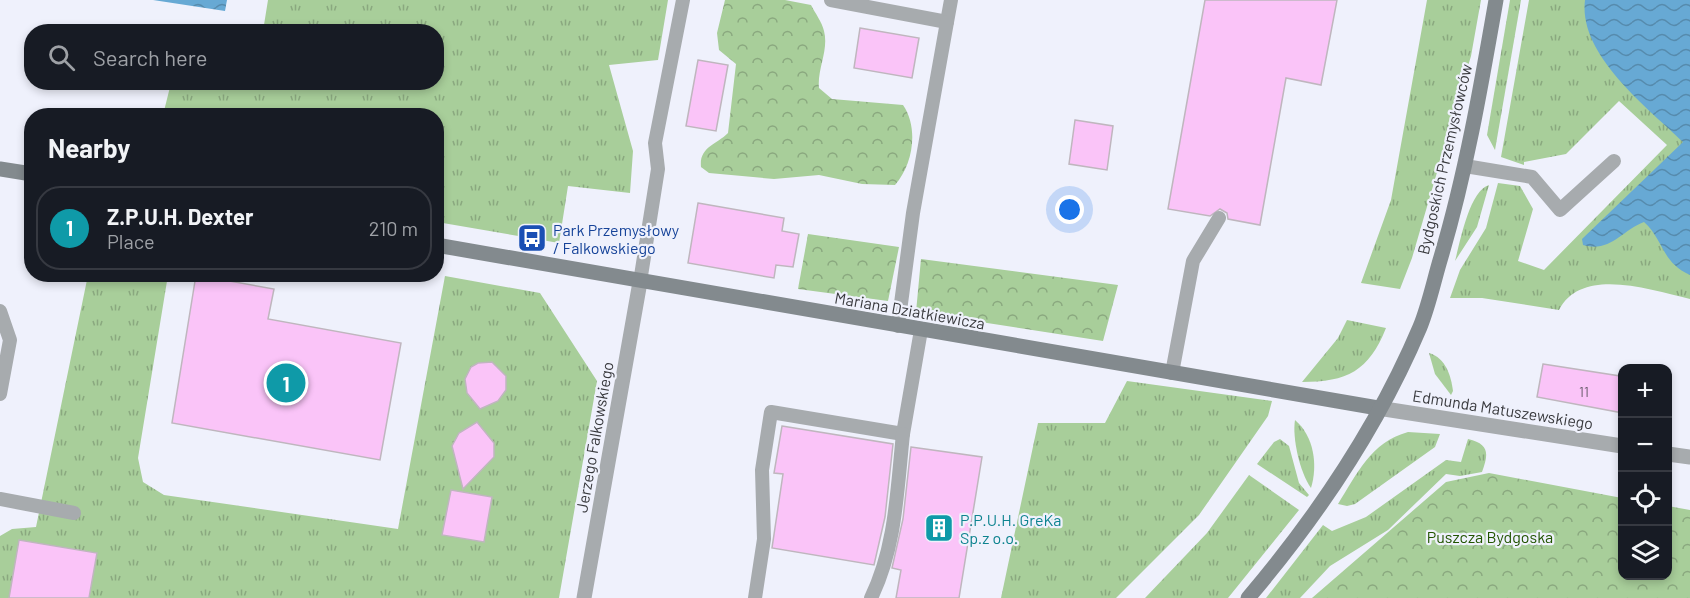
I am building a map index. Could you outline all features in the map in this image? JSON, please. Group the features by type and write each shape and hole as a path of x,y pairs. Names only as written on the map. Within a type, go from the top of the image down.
{"street":[{"name":"Bydgoskich Przemysłowców","path":"1248,598 1307,525 1378,408 1420,325 1465,166 1496,0"},
{"path":"0,169 24,173"},
{"name":"Mariana Dziatkiewicza","path":"444,246 1378,408"},
{"name":"Jerzego Falkowskiego","path":"584,598 639,282"},
{"name":"Edmunda Matuszewskiego","path":"1378,408 1618,445"},
{"path":"1672,454 1690,457"}],"lane":[{"path":"639,282 658,169 655,143 683,0"},
{"path":"831,0 946,22"},
{"path":"898,326 913,213 951,0"},
{"path":"1465,166 1533,177 1560,210 1614,161"},
{"path":"1172,373 1193,261 1219,218"},
{"path":"0,311 10,340 0,394"},
{"path":"871,598 883,573 893,528 903,434 921,330"},
{"path":"755,598 764,538 762,470 771,412 903,434"},
{"path":"0,499 74,513"}],"green space":[{"path":"268,0 668,0 658,60 609,65 633,151 630,193 568,186 559,243 444,223 444,108 165,108 169,90 444,90 444,24 264,24"},
{"path":"725,0 785,0 811,5 822,24 825,38 819,88 832,99 903,105 911,124 912,146 906,167 895,185 862,184 819,175 774,179 709,173 701,167 703,155 709,147 728,133 736,64 719,50 717,33"},
{"path":"1427,0 1481,0 1471,56 1412,258 1400,289 1361,283 1391,200"},
{"path":"1510,0 1521,0 1495,150 1487,135"},
{"path":"1529,0 1690,0 1690,299 1618,285 1584,288 1570,297 1559,310 1482,298 1450,298 1460,270 1486,228 1498,183 1520,186 1533,209 1518,261 1544,270 1667,145 1619,101 1566,154 1524,162 1524,165 1501,157"},
{"path":"1489,185 1477,227 1455,261 1471,207 1482,189"},
{"path":"808,234 899,247 888,301 798,289"},
{"path":"921,259 1118,285 1103,341 916,312"},
{"path":"445,276 540,293 597,381 559,598 0,598 0,536 12,529 36,527 87,282 167,282 138,458 143,482 164,495 398,529"},
{"path":"1347,320 1386,328 1372,355 1364,364 1344,376 1332,380 1302,382 1338,338"},
{"path":"1429,353 1440,359 1447,368 1453,391 1451,395 1435,374"},
{"path":"1127,381 1272,401 1268,416 1199,515 1116,598 1001,598 1038,423 1105,423"},
{"path":"1295,420 1306,434 1313,451 1314,470 1311,488 1303,474 1298,455"},
{"path":"1408,432 1440,434 1435,447 1355,504 1347,506 1338,504 1366,460 1384,443"},
{"path":"1280,439 1289,446 1299,483 1309,495 1307,497 1257,464 1274,442"},
{"path":"1468,439 1480,444 1486,450 1482,472 1460,476 1446,474 1388,530 1330,566 1300,598 1266,598 1323,525 1332,531 1366,517 1446,460 1461,462"},
{"name":"Puszcza Bydgoska","path":"1489,473 1618,497 1618,580 1672,580 1672,507 1690,510 1690,598 1312,598 1446,482"},
{"path":"1249,475 1299,510 1228,598 1145,598 1207,533"}],"water":[{"path":"153,0 227,0 225,11"},
{"path":"1585,0 1690,0 1690,275 1673,264 1656,236 1644,222 1608,244 1592,247 1583,245 1582,239 1683,142 1635,97 1604,60 1592,41 1586,20"}],"building":[{"path":"1205,0 1337,0 1321,85 1286,78 1260,225 1228,219 1227,213 1220,209 1210,216 1168,209"},
{"path":"860,28 919,38 912,78 854,68"},
{"path":"698,60 728,65 716,131 686,126"},
{"path":"1075,120 1113,126 1107,170 1069,164"},
{"path":"698,203 784,218 782,231 799,234 793,267 776,265 774,278 688,263"},
{"path":"195,282 235,282 274,289 268,319 401,343 380,460 172,423"},
{"path":"492,362 506,376 506,390 498,401 480,409 467,393 465,379 471,367 478,363"},
{"path":"1543,364 1618,376 1618,412 1537,397"},
{"path":"477,422 494,443 494,457 463,489 452,446 459,433"},
{"path":"782,426 893,444 885,517 874,565 772,548 783,474 774,473"},
{"name":"P.P.U.H. GreKa Sp.z o.o.","path":"911,447 982,457 959,598 896,598 901,570 892,568 903,519"},
{"path":"451,490 492,497 484,542 442,535"},
{"path":"19,540 97,553 89,598 9,598"}],"place":[{"name":"Park Przemysłowy / Falkowskiego","path":"532,238"},
{"name":"Z.P.U.H. Dexter","path":"286,383"},
{"name":"P.P.U.H. GreKa Sp.z o.o.","path":"939,528"}]}
